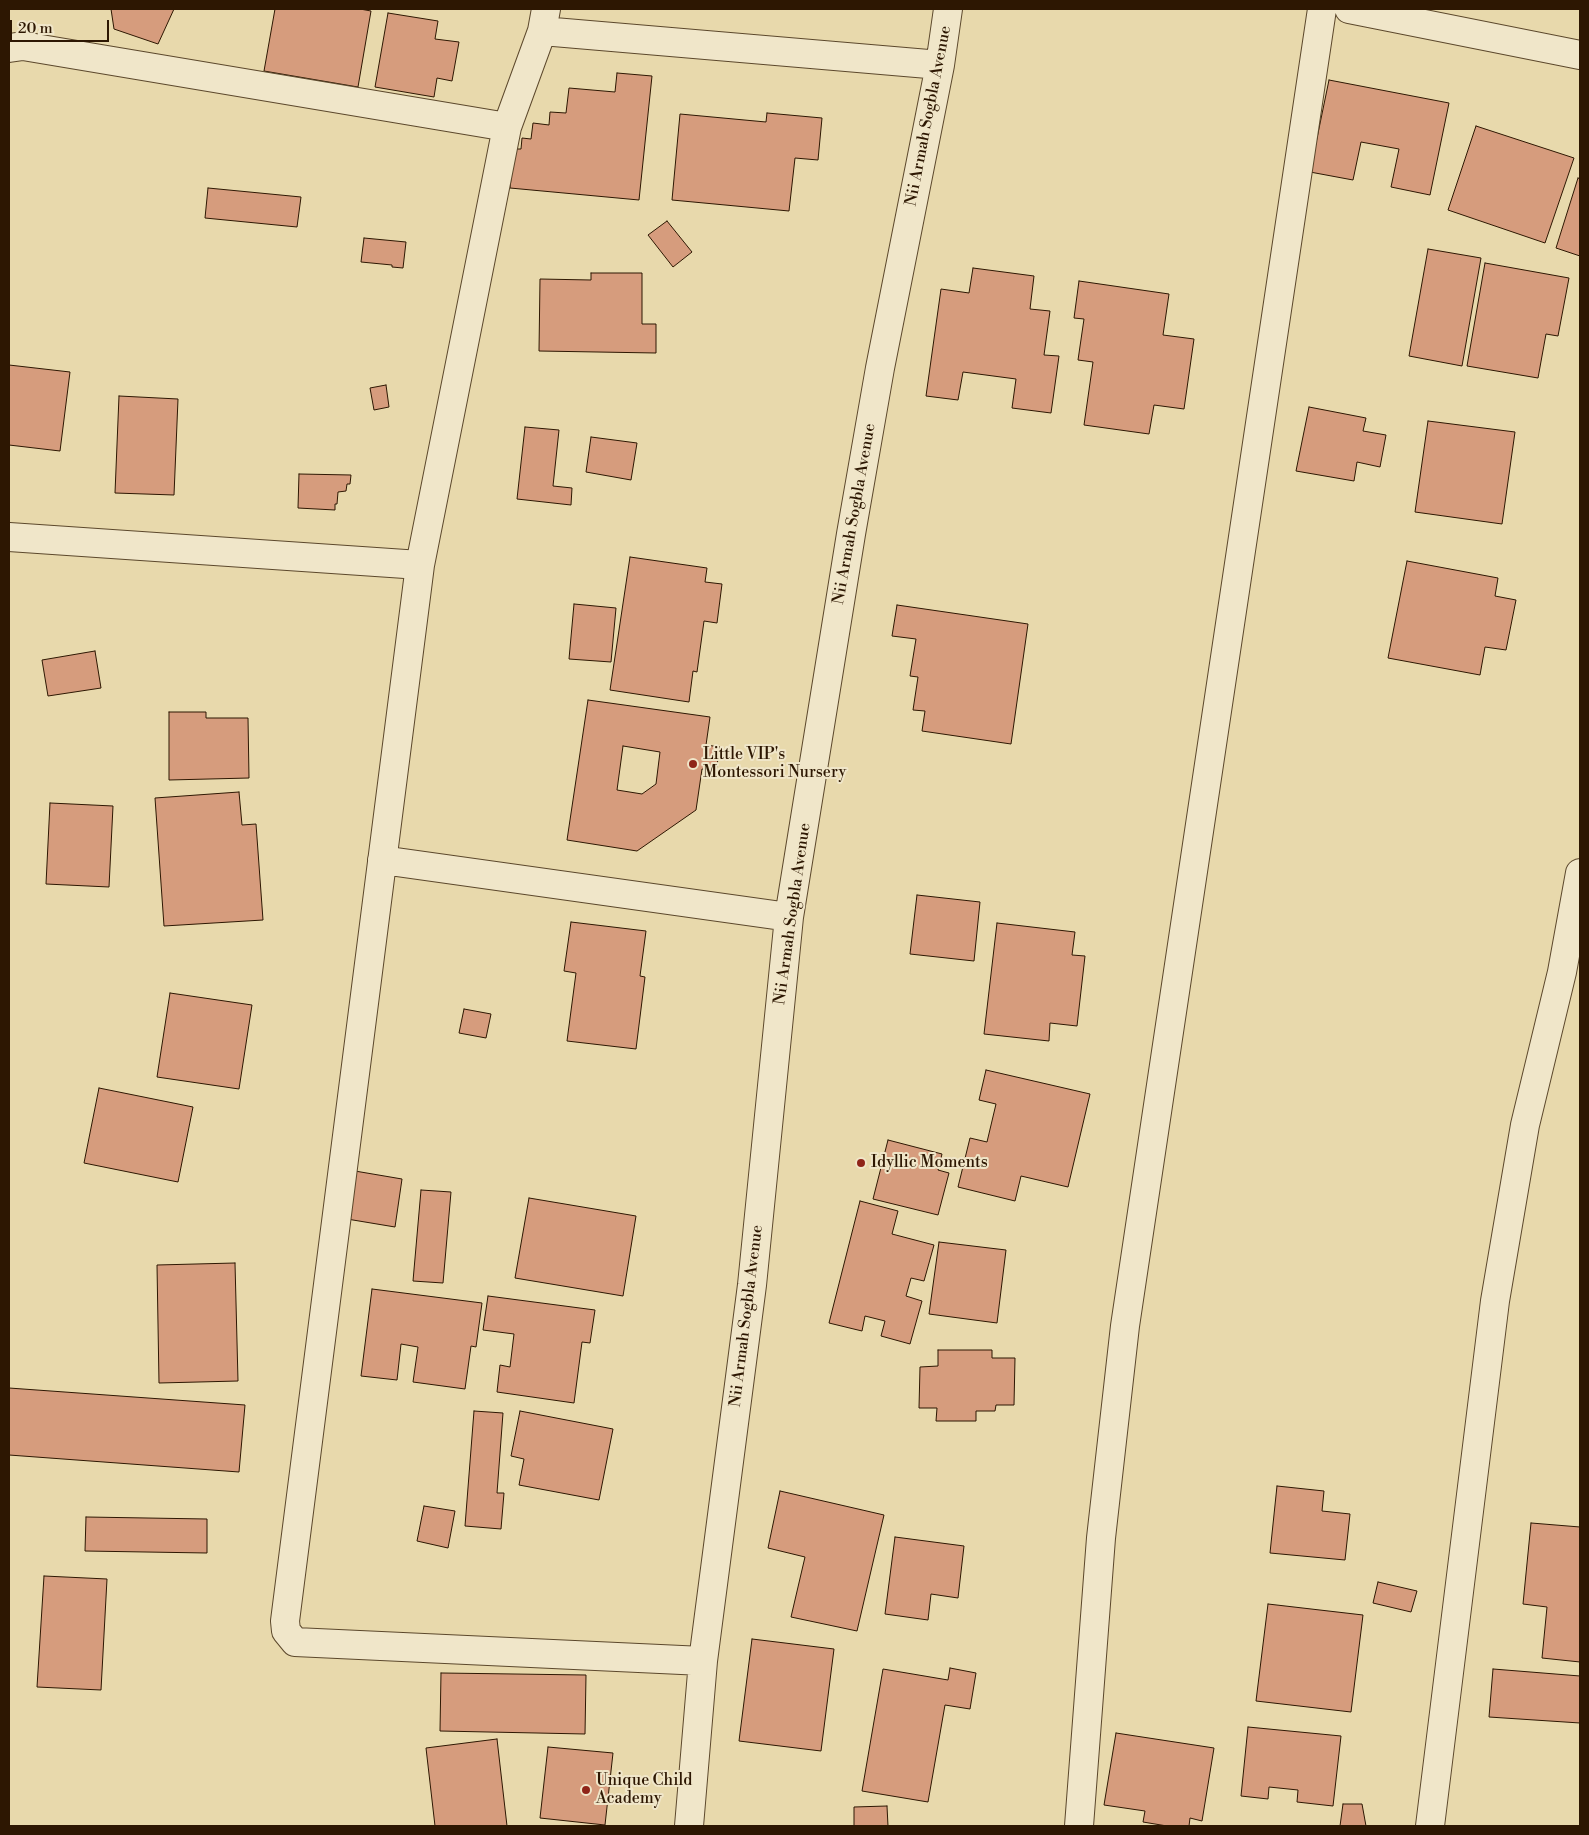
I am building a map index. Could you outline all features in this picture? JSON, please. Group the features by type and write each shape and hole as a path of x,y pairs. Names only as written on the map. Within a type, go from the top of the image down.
{"street":[{"name":"Nii Armah Sogbla Avenue","path":"688,1826 703,1660 752,1285 790,917 851,534 880,368 940,65 948,9"},
{"path":"1079,1826 1101,1538 1125,1326 1322,9"},
{"path":"1349,9 1580,55"},
{"path":"703,1660 295,1642 286,1631 420,565 507,127 544,20 940,65"},
{"path":"9,48 23,46 507,127"},
{"path":"9,537 420,565"},
{"path":"382,860 790,917"},
{"path":"1430,1826 1495,1301 1525,1125 1562,972 1580,873"}],"building":[{"path":"111,9 174,9 158,44 114,29"},
{"path":"275,9 360,9 371,11 358,87 264,71"},
{"path":"388,13 438,21 435,39 459,42 452,81 437,78 434,97 375,87"},
{"path":"617,73 652,76 639,200 510,188 514,149 521,149 522,138 531,139 533,123 549,125 550,112 566,113 569,88 615,92"},
{"path":"1329,80 1449,103 1430,195 1391,187 1399,149 1361,142 1353,180 1310,172"},
{"path":"767,113 822,118 818,160 795,158 789,211 672,200 680,114 766,122"},
{"path":"1476,126 1574,158 1545,243 1448,210"},
{"path":"1578,178 1580,179 1580,256 1556,248"},
{"path":"208,188 301,197 297,227 205,218"},
{"path":"667,221 692,252 673,267 648,235"},
{"path":"364,238 406,242 403,268 361,262"},
{"path":"1428,249 1481,258 1462,366 1409,356"},
{"path":"1485,263 1569,278 1558,336 1546,334 1538,378 1467,366"},
{"path":"973,268 1034,276 1030,309 1050,311 1044,355 1059,356 1051,413 1012,408 1016,379 963,372 958,400 926,396 941,289 969,293"},
{"path":"591,273 642,273 642,324 656,324 656,353 539,351 540,279 591,280"},
{"path":"1079,281 1169,294 1163,335 1194,339 1184,409 1154,405 1149,434 1084,425 1093,362 1078,360 1084,319 1074,318"},
{"path":"9,365 70,372 60,451 9,445"},
{"path":"386,385 389,407 374,410 370,388"},
{"path":"119,396 178,399 174,495 115,493"},
{"path":"1309,407 1366,418 1363,431 1386,435 1380,467 1357,462 1354,481 1296,471"},
{"path":"1428,421 1515,432 1502,524 1415,512"},
{"path":"525,427 559,430 553,486 572,488 571,505 517,499"},
{"path":"591,437 637,443 631,480 586,472"},
{"path":"299,474 351,475 350,484 347,484 346,491 338,492 335,510 298,508"},
{"path":"630,557 707,568 705,582 722,584 717,623 704,621 697,672 693,671 689,702 610,690"},
{"path":"1407,561 1498,578 1495,596 1516,600 1506,650 1485,647 1480,675 1388,658"},
{"path":"574,604 616,608 611,662 569,659"},
{"path":"897,605 1028,624 1011,744 922,731 925,711 913,710 918,677 910,676 916,639 892,636"},
{"path":"95,651 101,688 48,696 42,660"},
{"path":"588,700 710,717 706,745 720,747 716,771 702,769 696,810 637,851 567,840","holes":["623,746 660,752 656,784 642,794 617,790"]},
{"path":"169,712 206,712 206,718 248,718 249,778 169,780"},
{"path":"239,792 242,825 256,824 263,920 164,926 155,798"},
{"path":"50,803 113,806 109,887 46,884"},
{"path":"917,895 980,902 974,961 910,954"},
{"path":"571,922 646,931 640,976 645,977 636,1049 567,1041 576,973 564,971"},
{"path":"997,923 1075,932 1072,955 1085,956 1077,1026 1050,1023 1049,1041 984,1034"},
{"path":"170,993 252,1005 239,1089 157,1077"},
{"path":"464,1009 491,1014 486,1038 459,1033"},
{"path":"986,1070 1090,1094 1068,1187 1021,1176 1015,1201 958,1187 970,1138 987,1142 996,1104 979,1100"},
{"path":"99,1088 193,1107 178,1182 84,1163"},
{"path":"888,1140 942,1154 938,1170 949,1173 938,1215 873,1199"},
{"path":"349,1170 402,1179 395,1227 341,1218"},
{"path":"421,1190 451,1192 443,1283 413,1281"},
{"path":"529,1198 636,1216 623,1296 515,1278"},
{"path":"860,1201 898,1211 892,1234 934,1245 924,1281 911,1278 906,1296 922,1301 910,1344 881,1336 885,1321 865,1316 862,1331 829,1323"},
{"path":"939,1242 1006,1250 997,1323 929,1314"},
{"path":"235,1263 238,1381 159,1383 157,1265"},
{"path":"372,1289 482,1303 476,1347 471,1346 465,1389 413,1382 418,1347 401,1344 397,1380 361,1376"},
{"path":"488,1296 595,1310 590,1343 582,1342 574,1403 497,1392 500,1365 510,1367 514,1334 483,1330"},
{"path":"938,1350 992,1350 992,1358 1015,1358 1014,1405 996,1405 995,1411 976,1411 976,1421 936,1421 937,1408 919,1408 920,1367 938,1366"},
{"path":"9,1388 245,1405 239,1472 9,1455"},
{"path":"474,1411 503,1413 497,1493 504,1493 501,1529 465,1526"},
{"path":"520,1411 613,1429 599,1500 519,1485 524,1459 511,1456"},
{"path":"1277,1486 1324,1491 1322,1511 1350,1514 1345,1560 1270,1553"},
{"path":"780,1491 884,1515 857,1631 791,1617 805,1557 768,1548"},
{"path":"424,1506 455,1511 448,1548 417,1541"},
{"path":"86,1517 207,1519 207,1553 85,1551"},
{"path":"1531,1523 1580,1527 1580,1662 1542,1658 1547,1607 1523,1604"},
{"path":"895,1537 964,1546 958,1598 931,1594 928,1620 885,1614"},
{"path":"44,1576 107,1579 101,1690 37,1687"},
{"path":"1378,1582 1417,1591 1411,1612 1373,1603"},
{"path":"1268,1604 1363,1615 1351,1712 1256,1701"},
{"path":"752,1639 834,1649 821,1751 739,1741"},
{"path":"950,1668 976,1673 970,1709 945,1705 928,1802 862,1791 883,1669 948,1680"},
{"path":"1493,1669 1580,1676 1580,1723 1489,1717"},
{"path":"441,1673 586,1675 585,1734 440,1731"},
{"path":"1248,1727 1341,1736 1333,1806 1297,1802 1298,1790 1269,1787 1268,1799 1241,1796"},
{"path":"1116,1733 1214,1748 1202,1821 1190,1818 1189,1826 1167,1826 1143,1822 1145,1811 1104,1805"},
{"path":"497,1739 507,1826 435,1826 426,1748"},
{"path":"548,1747 613,1753 605,1825 540,1818"},
{"path":"1343,1804 1362,1804 1366,1826 1340,1826"},
{"path":"887,1806 888,1826 854,1826 854,1807"}],"place":[{"name":"Little VIP's Montessori Nursery","path":"693,764"},
{"name":"Idyllic Moments","path":"861,1163"},
{"name":"Unique Child Academy","path":"586,1790"}]}
